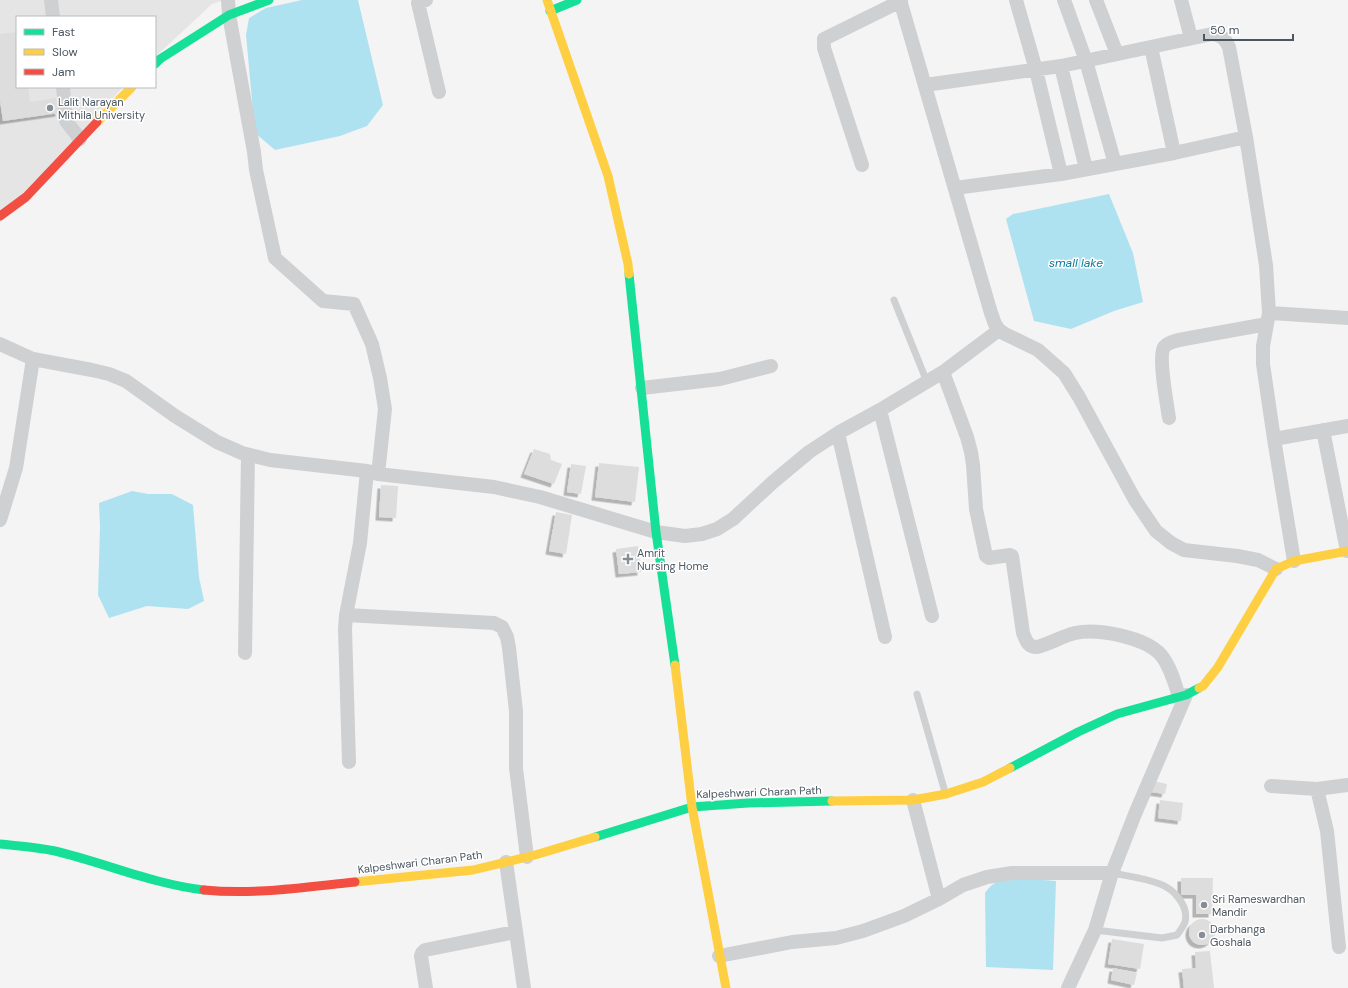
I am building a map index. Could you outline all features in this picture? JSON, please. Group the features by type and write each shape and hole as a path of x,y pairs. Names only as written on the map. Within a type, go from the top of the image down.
{"street":[{"path":"51,0 53,16"},
{"path":"228,0 256,170 275,258 324,301 354,304 372,344 385,409 346,615 344,643 349,762"},
{"path":"156,63 230,15 269,0"},
{"path":"426,0 418,3 439,92"},
{"path":"546,0 608,176 628,264 656,532 679,697 692,807 726,988"},
{"path":"550,11 578,0"},
{"path":"1016,0 1036,70 1061,174"},
{"path":"1064,0 1086,60 1115,164"},
{"path":"1096,0 1117,54"},
{"path":"1181,0 1191,38"},
{"path":"862,165 824,48 824,39 900,1 994,324 1005,334 1038,350 1064,373 1079,397 1135,500 1156,531 1171,543 1184,550 1258,560 1276,569 1294,561 1347,551 1323,430"},
{"path":"925,85 1061,66 1212,34 1219,34 1225,39 1229,47 1246,137 1266,264 1268,319 1263,346 1263,364 1294,561"},
{"path":"1151,47 1174,153"},
{"path":"1061,66 1086,169"},
{"path":"62,88 66,121 80,140"},
{"path":"0,216 26,197 131,88"},
{"path":"954,188 1061,174 1174,153 1246,137"},
{"path":"1169,418 1162,366 1162,353 1165,346 1184,339 1268,319 1348,318"},
{"path":"0,344 33,359 109,374 126,381 175,416 217,442 248,455 270,460 494,487 540,497 656,532 685,536 702,534 717,529 733,519 773,482 809,452 838,433 880,410 943,372 999,330"},
{"path":"0,520 16,468 33,359"},
{"path":"642,388 720,379 771,366"},
{"path":"943,372 971,452 976,510 986,556 989,558 1010,554 1012,556 1023,633 1027,642 1033,647 1037,647 1067,635 1081,632 1114,634 1138,640 1152,647 1166,662 1183,696 1112,873 1095,930 1068,988"},
{"path":"880,410 932,616"},
{"path":"1274,439 1348,426"},
{"path":"838,433 885,637"},
{"path":"245,653 248,455"},
{"name":"Kalpeshwari Charan Path","path":"0,844 54,850 151,879 190,888 224,892 255,892 466,871 527,857 692,807 748,803 913,800 946,794 983,782 1078,732 1117,714 1183,696 1203,686 1218,668 1276,569"},
{"path":"346,615 494,623 502,627 510,648 516,711 516,768 527,857"},
{"path":"1271,786 1317,789 1348,785"},
{"path":"1317,789 1328,831 1340,947"},
{"path":"913,800 939,900"},
{"path":"506,862 524,988"},
{"path":"719,956 792,942 836,938 863,931 904,916 939,900 964,885 987,877 1012,872 1112,873"},
{"path":"426,988 421,956 425,950 515,932"}],"lane":[{"path":"894,300 927,382"},
{"path":"917,694 946,794"},
{"path":"1095,930 1162,938 1177,935 1185,922 1185,910 1181,902 1168,887 1159,883 1112,873"}],"shaded area":[{"name":"Lalit Narayan Mithila University","path":"0,0 224,0 212,4 156,56 156,16 16,16 16,88 122,88 0,223"}],"water":[{"path":"302,0 358,0 383,105 367,126 340,136 275,150 255,133 246,35 249,18 266,8"},
{"name":"small lake","path":"1109,194 1133,253 1143,302 1114,311 1071,329 1034,321 1006,219 1013,214"},
{"path":"132,491 148,494 172,494 193,505 199,577 204,601 188,609 147,606 109,618 98,595 100,527 99,503"},
{"path":"1019,878 1056,881 1053,970 986,967 985,893 988,888 1000,881"}],"building":[{"path":"16,32 16,88 28,88 30,102 56,98 59,113 3,121 0,101 0,34"},
{"path":"534,449 550,454 551,460 562,464 554,484 524,474"},
{"path":"599,463 639,467 635,502 595,497"},
{"path":"571,464 586,466 581,494 567,492"},
{"path":"381,485 398,486 396,518 379,517"},
{"path":"556,512 572,515 566,554 549,551"},
{"path":"638,546 641,572 619,574 616,549"},
{"path":"1153,781 1167,784 1165,794 1151,792"},
{"path":"1160,800 1183,803 1181,821 1158,818"},
{"name":"Sri Rameswardhan Mandir","path":"1181,878 1213,878 1212,914 1196,914 1196,895 1181,895"},
{"name":"Darbhanga Goshala","path":"1202,919 1211,923 1215,932 1211,941 1202,945 1193,941 1189,932 1193,923"},
{"path":"1112,939 1144,944 1140,969 1108,964"},
{"path":"1210,951 1214,988 1184,988 1182,969 1196,968 1195,952"},
{"path":"1113,968 1137,973 1134,985 1111,980"}],"traffic: fast":[{"path":"156,63 229,15 269,0"},
{"path":"550,11 577,0"},
{"path":"629,274 656,532 675,665"},
{"path":"1010,768 1078,732 1117,714 1186,695 1199,688"},
{"path":"595,837 692,807 748,803 832,801"},
{"path":"0,844 55,851 166,883 204,890"}],"traffic: slow":[{"path":"547,0 608,176 629,274"},
{"path":"97,122 131,88"},
{"path":"1199,688 1203,686 1218,667 1276,569 1294,561 1348,551"},
{"path":"675,665 692,807 726,988"},
{"path":"832,801 913,800 946,794 983,782 1010,768"},
{"path":"355,882 473,870 535,855 595,837"}],"traffic: jam":[{"path":"0,216 26,197 97,122"},
{"path":"204,890 242,892 261,891 355,882"}],"place":[{"name":"Lalit Narayan Mithila University","path":"50,108"},
{"name":"Amrit Nursing Home","path":"628,559"},
{"name":"Sri Rameswardhan Mandir","path":"1204,905"},
{"name":"Darbhanga Goshala","path":"1202,935"}]}
